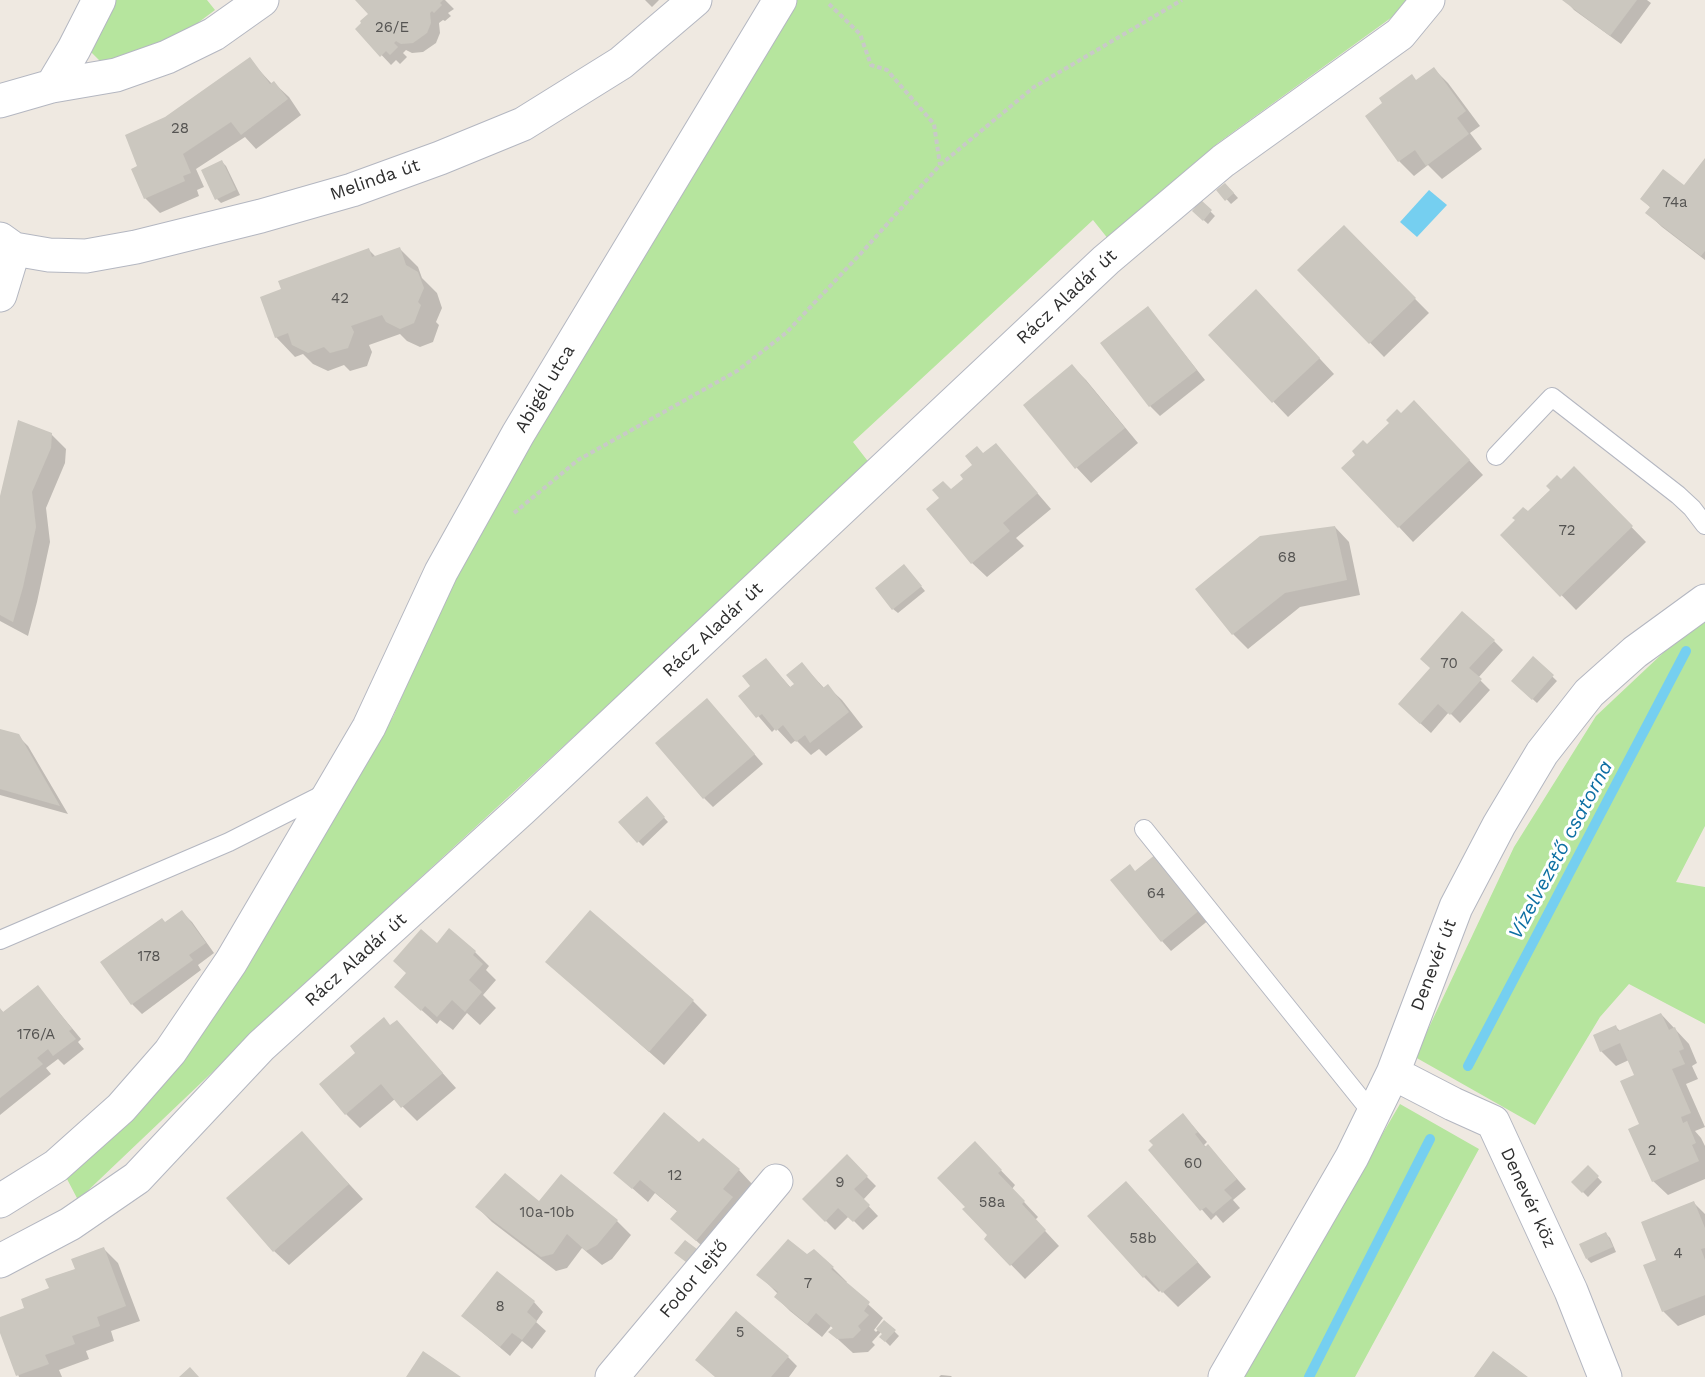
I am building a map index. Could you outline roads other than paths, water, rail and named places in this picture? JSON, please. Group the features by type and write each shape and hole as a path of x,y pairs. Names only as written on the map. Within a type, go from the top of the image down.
{"street":[{"path":"52,86 99,0"},
{"path":"0,101 52,86 116,75 167,57 214,34 262,0"},
{"name":"Melinda út","path":"7,244 49,255 86,256 136,247 261,216 340,193 429,162 523,124 621,63 695,0"},
{"name":"Abigél utca","path":"330,790 369,727 441,572 518,434 780,0"},
{"name":"Rácz Aladár út","path":"0,1261 70,1224 136,1178 261,1046 522,809 1106,260 1223,162 1400,34 1428,0"},
{"path":"0,295 7,244"},
{"name":"Denevér út","path":"1225,1377 1352,1157 1393,1073 1456,908 1499,825 1542,753 1589,693 1635,652 1705,601"},
{"path":"0,1201 56,1166 121,1108 170,1052 231,962 330,790"},
{"name":"Denevér köz","path":"1393,1073 1493,1122 1571,1291 1605,1377"},
{"name":"Fodor lejtő","path":"612,1377 776,1181"}],"lane":[{"path":"1496,456 1552,397 1678,495 1705,525"},
{"path":"0,940 229,842 330,790"},
{"path":"1144,829 1373,1114"}],"water":[{"path":"1429,190 1447,205 1417,237 1400,222"}],"waterway":[{"name":"Vízelvezető csatorna","path":"1468,1066 1686,651"},
{"name":"Vízelvezető csatorna","path":"1309,1377 1430,1139"}]}
